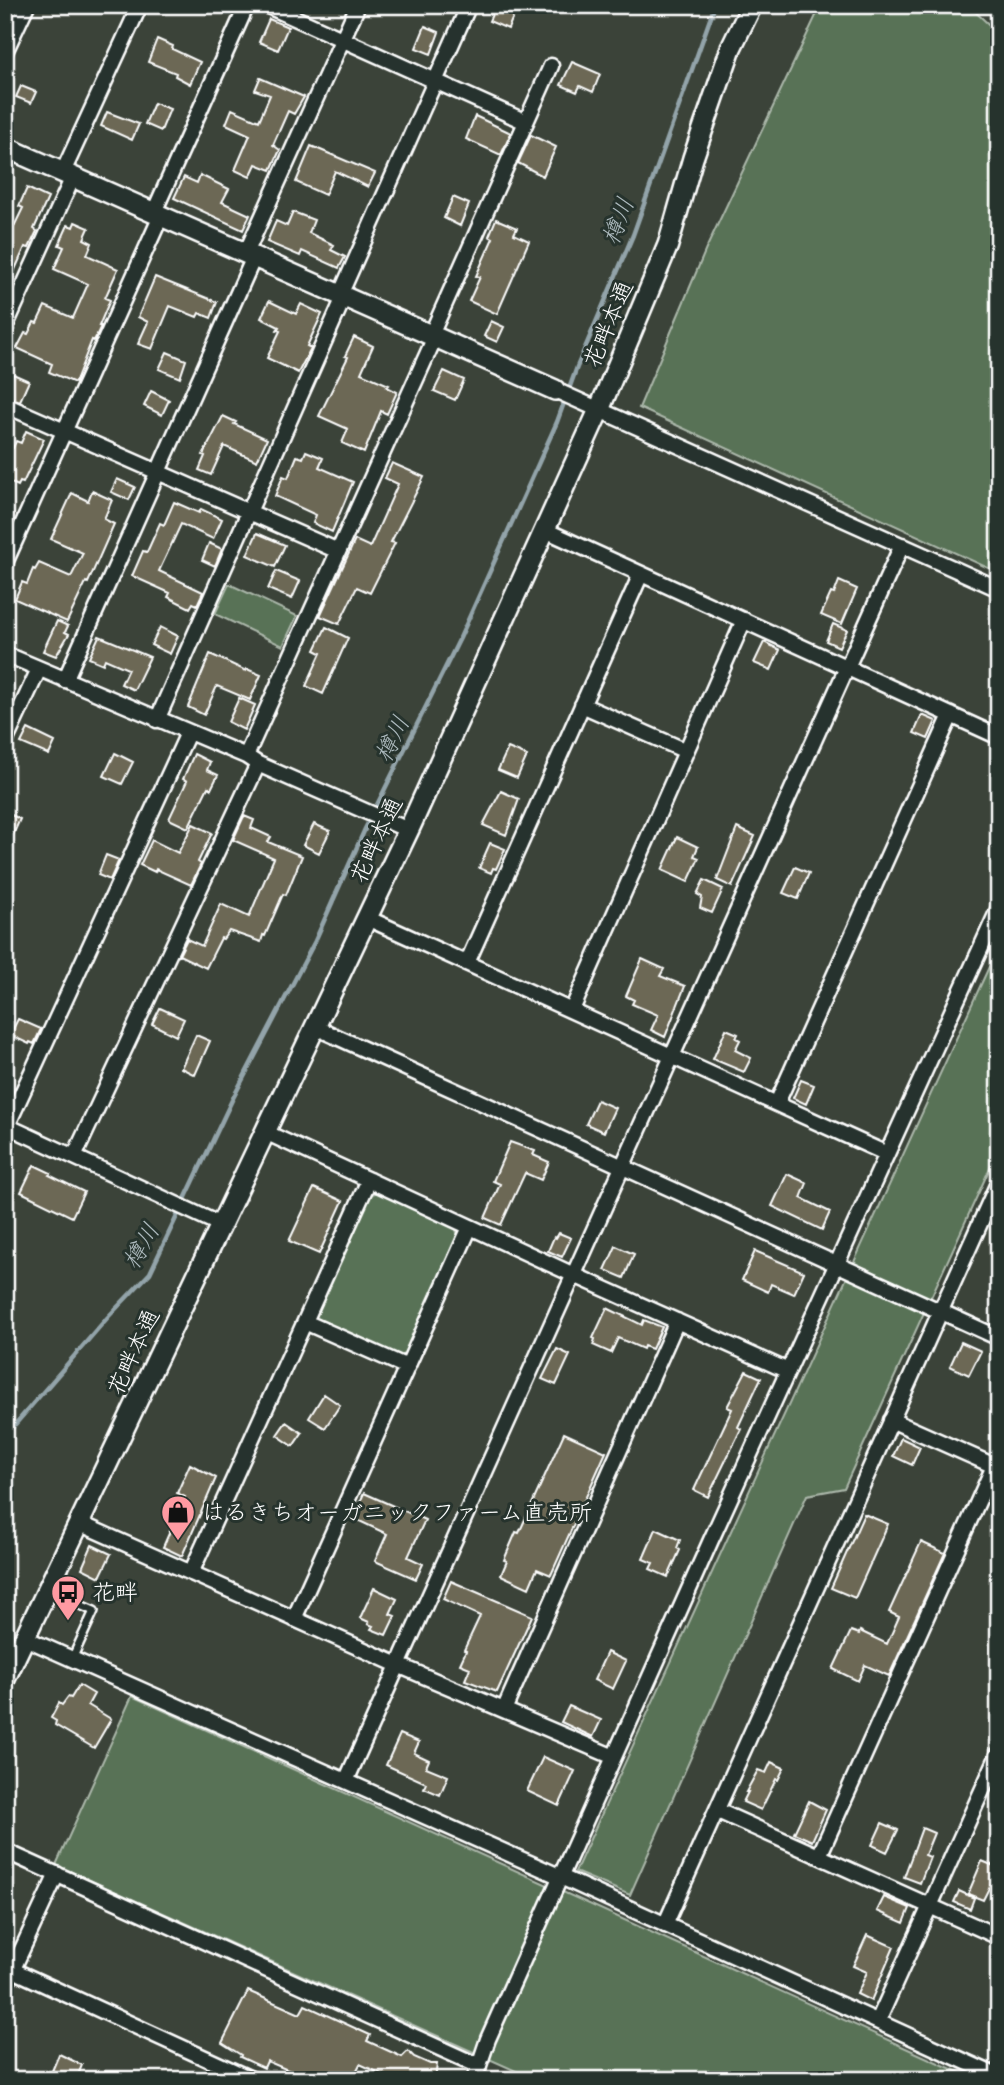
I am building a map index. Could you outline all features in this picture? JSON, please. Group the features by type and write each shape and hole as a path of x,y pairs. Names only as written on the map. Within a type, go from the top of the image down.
{"street":[{"path":"5,52 27,5"},
{"path":"5,327 140,5"},
{"path":"5,563 247,5"},
{"path":"266,5 526,122"},
{"path":"65,680 358,5"},
{"path":"157,720 470,5"},
{"name":"花畔本通","path":"5,1679 79,1523 212,1220 265,1132 408,830 599,410 668,245 693,158 731,48 752,5"},
{"path":"74,1157 252,760 338,551 551,66"},
{"path":"5,147 999,589"},
{"path":"5,405 338,551"},
{"path":"545,530 999,737"},
{"path":"346,1781 902,545"},
{"path":"467,963 641,574"},
{"path":"572,1010 744,620"},
{"path":"5,654 408,830"},
{"path":"5,741 39,669"},
{"path":"582,705 686,751"},
{"path":"777,1103 951,715"},
{"path":"188,733 6,1126 212,1220"},
{"path":"5,1851 477,2073 488,2039 614,1757 999,908"},
{"path":"367,918 887,1154"},
{"path":"315,1027 999,1338"},
{"path":"265,1132 788,1371"},
{"path":"191,1573 369,1180"},
{"path":"665,1924 718,1811 939,1311 997,1188"},
{"path":"294,1619 470,1227"},
{"path":"504,1710 677,1321"},
{"path":"305,1322 407,1367"},
{"path":"819,1856 997,1467 891,1420"},
{"path":"79,1523 398,1665 614,1757"},
{"path":"25,1638 561,1877 999,2077"},
{"path":"877,2021 999,1753"},
{"path":"718,1811 999,1937"},
{"path":"5,1986 57,1874"},
{"path":"13,1970 253,2080"}],"lane":[{"path":"47,1591 94,1611 72,1659"}],"green space":[{"path":"821,5 968,5 999,34 999,573 639,408 706,249"},
{"path":"229,584 297,616 283,646 215,614"},
{"path":"999,945 999,1148 844,1488 807,1495 630,1895 575,1872"},
{"path":"378,1192 456,1229 458,1237 403,1357 398,1360 317,1322 315,1315 369,1195"},
{"path":"132,1696 976,2080 536,2080 56,1865"}],"building":[{"path":"496,5 518,5 508,29 489,21"},
{"path":"269,19 288,27 278,50 259,42"},
{"path":"425,26 439,32 431,54 416,48"},
{"path":"157,39 200,62 190,84 175,76 176,73 148,62"},
{"path":"572,62 600,74 593,92 580,86 577,92 561,85"},
{"path":"260,78 304,97 294,114 288,111 273,145 280,150 271,170 256,164 250,177 235,170 250,135 226,124 232,109 259,121 270,95 255,90"},
{"path":"21,86 36,92 31,103 16,97"},
{"path":"154,103 170,109 161,131 145,124"},
{"path":"107,112 139,124 132,140 101,126"},
{"path":"475,116 511,133 501,155 466,139"},
{"path":"531,135 556,147 543,176 518,163"},
{"path":"311,146 375,173 368,187 335,171 325,195 296,182"},
{"path":"200,175 229,189 222,202 250,215 243,230 174,198 184,177 197,183"},
{"path":"27,188 48,198 34,229 37,231 29,248 25,247 5,292 5,245 23,208 19,206"},
{"path":"453,197 469,204 460,226 444,218"},
{"path":"293,212 314,220 309,233 334,245 331,250 345,257 339,268 302,251 300,256 267,242 276,221 287,226"},
{"path":"496,219 517,228 514,234 529,241 497,314 469,301 480,277 476,276 493,238 489,236"},
{"path":"75,222 89,228 84,239 92,243 87,255 118,269 105,298 110,300 101,326 94,341 92,340 75,383 49,372 52,364 17,348 25,333 28,334 34,322 37,323 45,306 73,318 88,284 54,269 64,247 59,245 68,225 73,227"},
{"path":"155,277 217,302 211,318 199,313 197,317 170,306 152,349 138,344 148,322 138,317"},
{"path":"269,301 296,314 301,304 322,314 307,346 311,348 298,373 267,358 280,331 277,330 279,327 261,318"},
{"path":"491,321 504,327 497,342 484,336"},
{"path":"354,337 373,346 361,373 389,385 387,387 397,392 387,414 381,411 364,453 342,443 348,429 319,416 348,357 345,356"},
{"path":"167,352 186,360 180,378 159,369"},
{"path":"444,371 464,380 455,400 434,391"},
{"path":"13,374 29,381 20,401 5,395"},
{"path":"151,391 169,400 162,415 144,406"},
{"path":"223,416 267,439 257,461 224,446 211,475 199,470 205,456 203,455"},
{"path":"26,431 44,439 23,483 20,482 18,486 5,480 5,444 13,448 16,441 21,443"},
{"path":"306,451 323,458 319,467 353,482 332,532 313,523 316,515 275,496 283,476 288,478 297,456 303,458"},
{"path":"392,463 424,477 391,542 395,543 370,593 357,587 339,624 320,616 355,540 370,547 398,484 385,478"},
{"path":"117,479 135,487 129,500 111,492"},
{"path":"92,491 112,500 104,519 114,524 67,622 15,599 22,582 27,584 33,569 35,570 39,563 71,577 83,553 51,539 72,493 88,501"},
{"path":"174,502 199,513 201,509 222,519 213,539 181,524 159,571 203,592 197,605 193,603 190,608 168,597 170,593 132,576 143,551 147,552 160,523 164,525"},
{"path":"257,533 285,545 275,567 247,555"},
{"path":"209,543 222,549 215,566 202,560"},
{"path":"276,571 300,581 292,599 268,589"},
{"path":"839,581 857,589 842,624 821,615"},
{"path":"57,621 68,626 65,632 69,634 56,656 43,651"},
{"path":"833,624 847,630 839,647 826,641"},
{"path":"160,627 178,636 170,654 151,645"},
{"path":"326,627 348,638 323,694 306,686 321,653 315,650"},
{"path":"99,636 150,657 134,690 121,684 128,669 105,659 103,664 89,658"},
{"path":"764,642 780,650 771,670 754,663"},
{"path":"210,654 261,675 250,700 217,686 204,715 188,707"},
{"path":"239,698 255,705 244,730 228,722"},
{"path":"922,715 936,721 928,739 914,733"},
{"path":"28,729 55,742 49,755 21,743"},
{"path":"508,748 527,756 517,778 498,770"},
{"path":"115,753 133,762 122,784 104,776"},
{"path":"194,754 210,762 207,770 218,775 211,789 208,787 188,828 169,819 187,781 183,779"},
{"path":"501,791 519,799 506,835 483,825"},
{"path":"5,812 20,819 5,853"},
{"path":"244,816 254,820 251,828 271,837 268,842 302,856 286,895 283,894 261,942 229,931 221,938 206,968 179,955 187,939 202,946 221,904 249,917 274,858 233,840"},
{"path":"193,824 212,833 198,862 201,864 191,885 156,869 155,872 140,865 152,840 178,853"},
{"path":"314,824 330,831 319,853 303,845"},
{"path":"737,828 755,836 732,887 717,880"},
{"path":"677,837 698,847 694,856 699,858 688,882 662,870"},
{"path":"490,843 505,849 496,869 493,868 491,873 479,868"},
{"path":"106,855 119,860 110,880 98,875"},
{"path":"795,867 809,873 798,899 783,893"},
{"path":"704,880 723,889 712,913 700,908 702,897 697,894"},
{"path":"642,959 664,969 660,976 685,986 665,1037 651,1030 658,1015 632,1004 634,1000 626,996"},
{"path":"160,1008 184,1019 176,1036 152,1024"},
{"path":"18,1019 41,1029 34,1044 10,1035"},
{"path":"726,1029 738,1034 736,1038 740,1040 735,1050 751,1058 744,1072 713,1059"},
{"path":"196,1035 210,1041 195,1075 181,1068"},
{"path":"801,1080 814,1085 806,1104 793,1098"},
{"path":"597,1100 615,1108 604,1132 586,1124"},
{"path":"510,1142 535,1151 533,1155 549,1162 541,1180 525,1173 501,1225 485,1218 500,1184 493,1181"},
{"path":"34,1165 84,1192 72,1217 21,1192"},
{"path":"787,1174 807,1183 801,1198 830,1212 822,1230 772,1206"},
{"path":"314,1188 343,1201 319,1254 289,1241"},
{"path":"559,1233 571,1238 562,1257 548,1251 554,1237"},
{"path":"616,1246 634,1254 624,1278 605,1270"},
{"path":"755,1251 804,1272 794,1294 771,1284 768,1292 742,1280"},
{"path":"607,1308 642,1325 644,1320 662,1327 652,1349 644,1346 643,1349 618,1338 611,1353 593,1345 593,1338"},
{"path":"961,1342 981,1351 969,1375 950,1366"},
{"path":"557,1349 570,1355 556,1385 542,1379"},
{"path":"746,1371 761,1378 738,1427 741,1429 708,1497 694,1490 732,1409 727,1407"},
{"path":"324,1394 340,1405 325,1428 309,1418"},
{"path":"286,1422 302,1433 293,1446 277,1435"},
{"path":"564,1433 606,1452 551,1575 537,1569 529,1588 501,1575 507,1561 504,1560"},
{"path":"901,1438 920,1447 912,1465 893,1456"},
{"path":"190,1464 216,1478 182,1556 163,1547 185,1497 177,1493"},
{"path":"364,1493 425,1520 408,1557 423,1564 416,1579 375,1561 387,1534 353,1518"},
{"path":"864,1514 888,1524 855,1598 831,1588"},
{"path":"656,1529 680,1540 677,1548 680,1550 668,1577 650,1569 653,1563 643,1559"},
{"path":"921,1542 945,1553 889,1676 865,1665 858,1681 833,1669 851,1631 859,1634 860,1631 887,1644 899,1617 889,1612"},
{"path":"92,1545 111,1554 100,1577 82,1568"},
{"path":"451,1581 532,1616 497,1692 465,1680 470,1668 460,1664 480,1616 443,1599"},
{"path":"374,1588 397,1599 390,1614 395,1616 386,1635 371,1629 373,1626 368,1624 369,1622 360,1618"},
{"path":"607,1652 626,1661 613,1689 594,1680"},
{"path":"79,1685 94,1694 88,1705 111,1719 94,1748 55,1725 56,1721 51,1718 59,1703 62,1705 68,1697 71,1698"},
{"path":"569,1706 601,1720 593,1737 561,1722"},
{"path":"400,1734 419,1742 414,1753 429,1760 426,1767 448,1776 440,1795 424,1788 426,1783 386,1765"},
{"path":"543,1757 575,1771 559,1806 527,1791"},
{"path":"771,1762 784,1768 761,1810 743,1802 758,1770 766,1773"},
{"path":"809,1801 826,1810 812,1841 794,1833"},
{"path":"882,1823 898,1830 887,1852 872,1845"},
{"path":"922,1828 934,1833 925,1855 930,1857 920,1883 904,1877"},
{"path":"982,1861 999,1868 983,1900 968,1894"},
{"path":"959,1891 974,1898 970,1909 954,1902"},
{"path":"884,1897 910,1908 904,1923 877,1911"},
{"path":"867,1935 894,1947 871,2001 857,1994 867,1972 853,1966"},
{"path":"248,1991 300,2014 305,2005 370,2035 367,2041 402,2057 408,2051 414,2057 437,2064 435,2080 395,2080 360,2064 352,2080 311,2080 267,2061 264,2068 240,2057 241,2055 222,2043"},
{"path":"59,2054 82,2065 76,2080 52,2080 55,2072 52,2071"}],"waterway":[{"name":"樽川","path":"5,1436 108,1317 150,1273 232,1100 315,941 365,829 460,638 557,422 577,367 633,235 715,5"}],"place":[{"name":"はるきちオーガニックファーム直売所","path":"178,1542"},
{"name":"花畔","path":"68,1622"}]}
